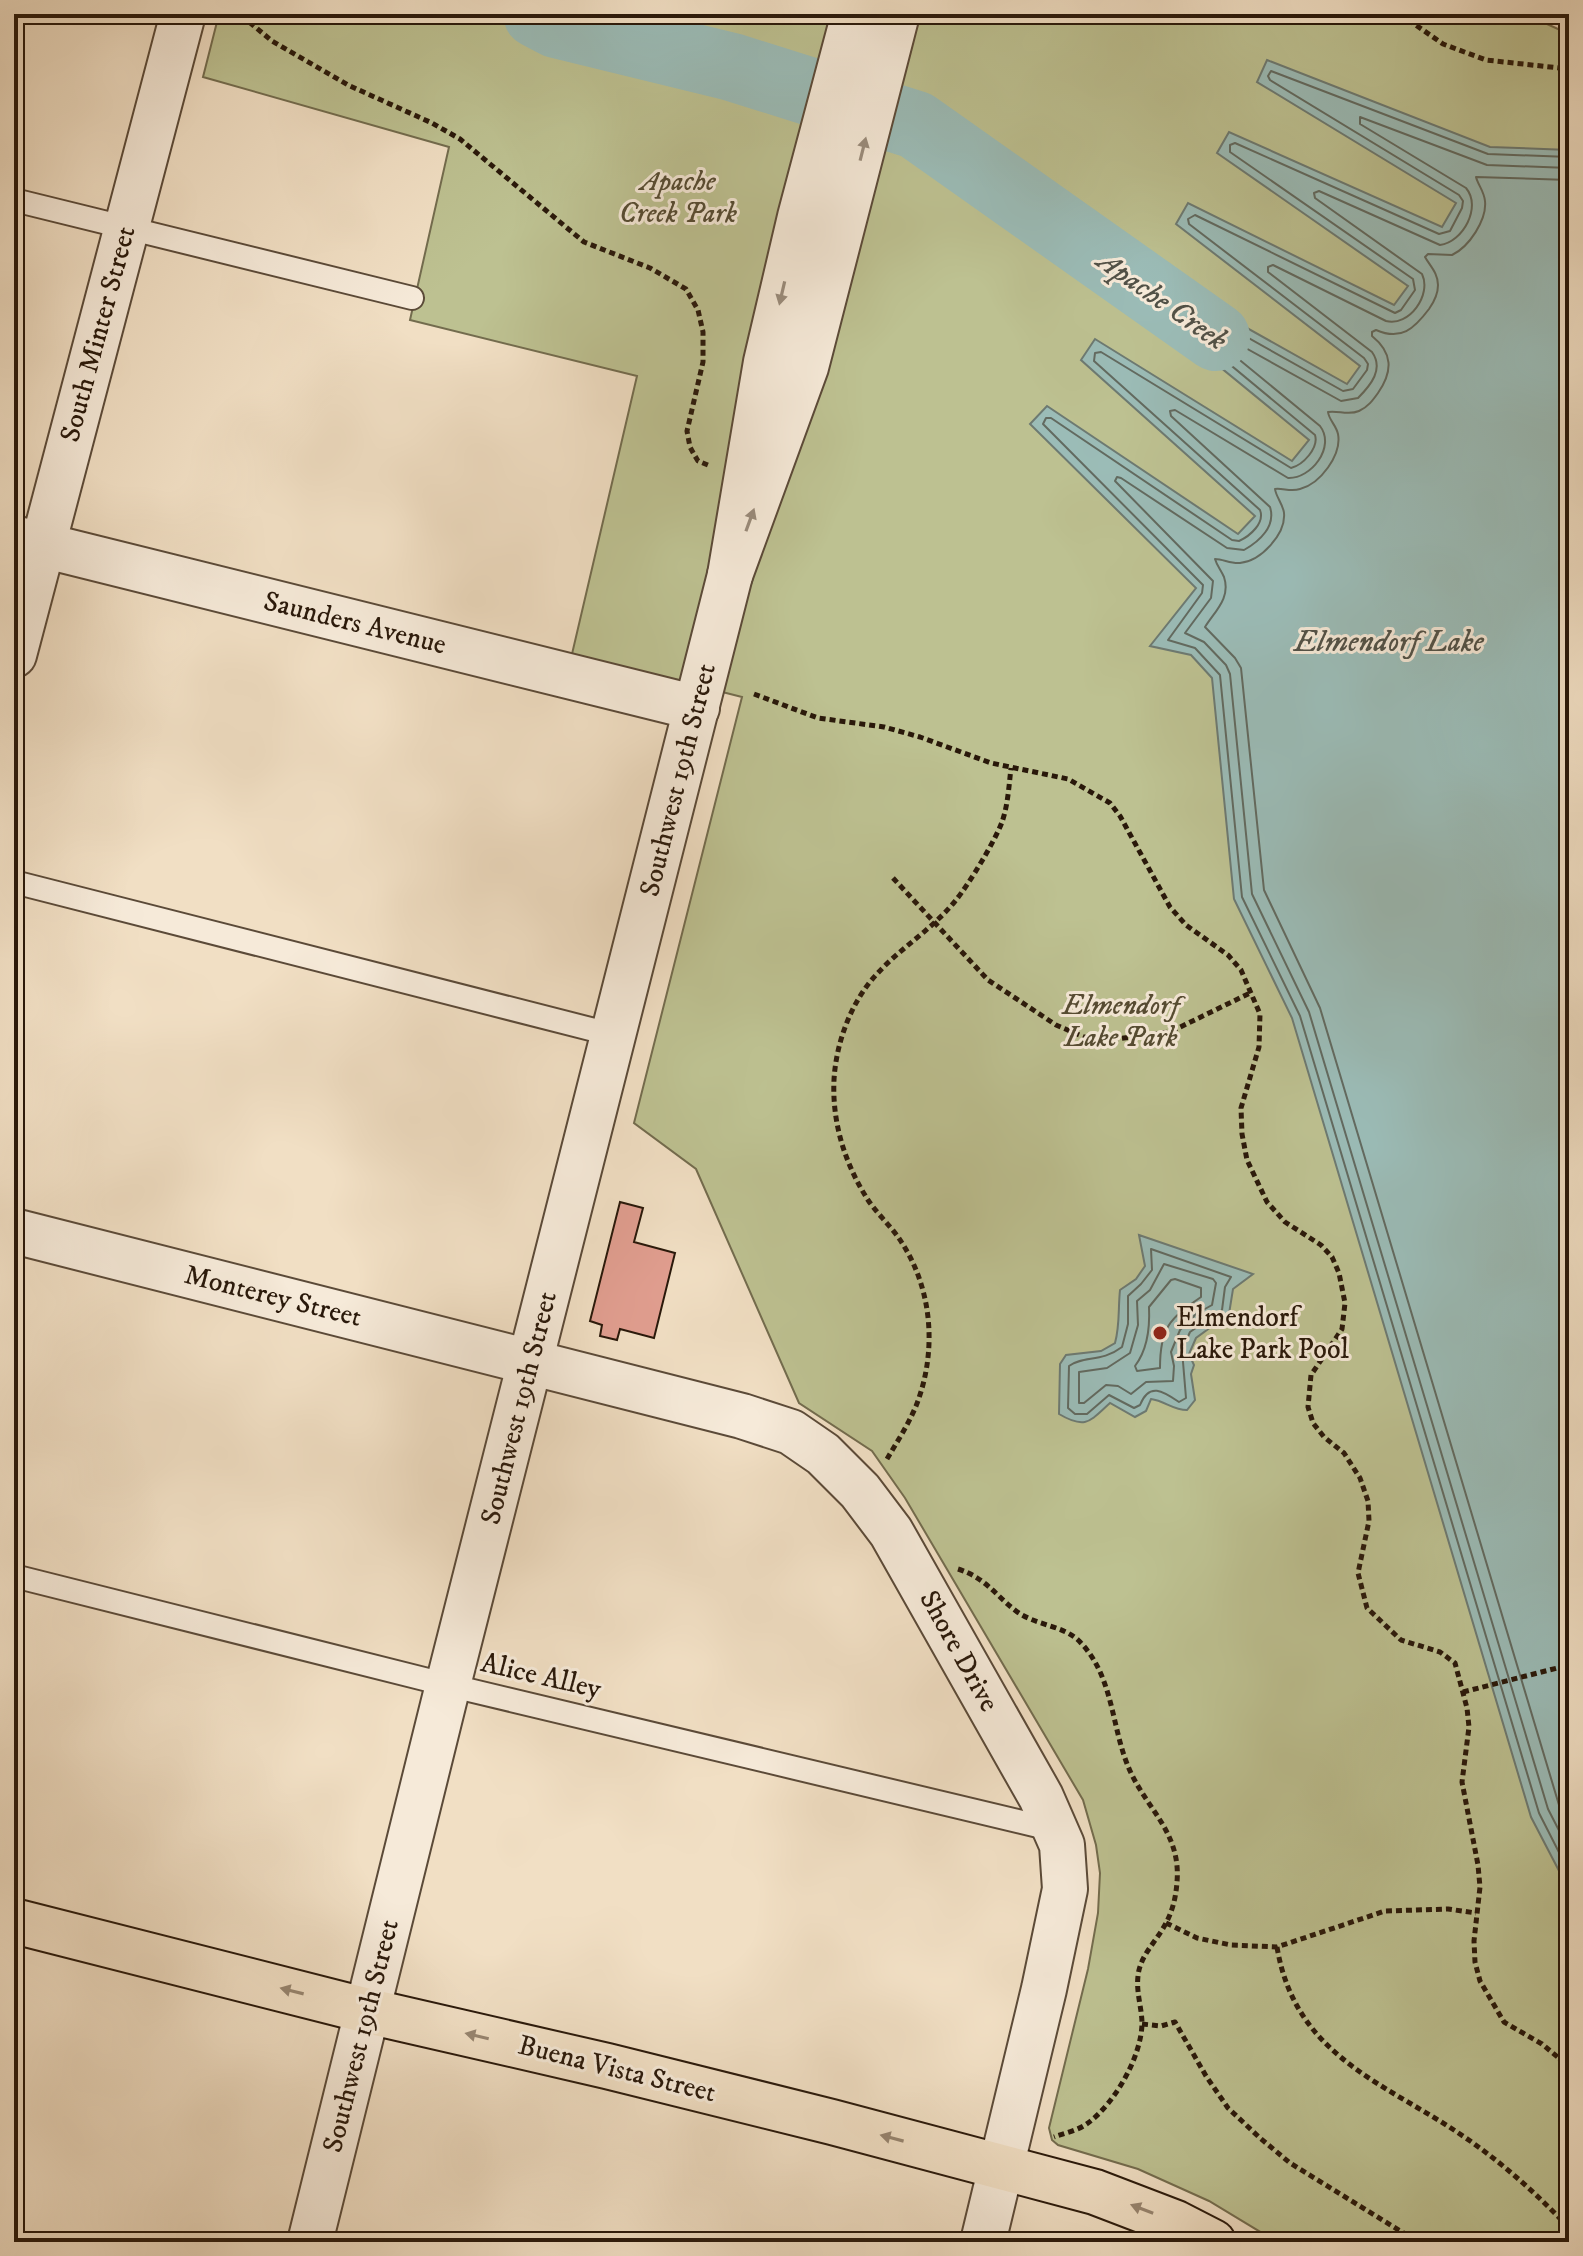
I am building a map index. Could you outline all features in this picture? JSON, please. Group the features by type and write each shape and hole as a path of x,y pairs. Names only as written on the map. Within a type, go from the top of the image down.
{"main road":[{"name":"Buena Vista Street","path":"14,1921 1001,2166 1095,2192 1176,2223 1213,2242"}],"street":[{"name":"South Minter Street","path":"14,655 28,542 126,228 183,14"},
{"name":"Southwest 19th Street","path":"310,2242 730,575 766,362 800,217 854,14"},
{"name":"Southwest 19th Street","path":"730,575 806,367 897,14"},
{"name":"Saunders Avenue","path":"28,542 697,708"},
{"name":"Monterey Street","path":"14,1231 532,1361"},
{"name":"Shore Drive","path":"532,1361 742,1416 791,1432 823,1454 860,1491 891,1532 1041,1797 1062,1845 1065,1889 983,2242"}],"lane":[{"path":"14,200 412,298"},
{"path":"14,882 614,1035"},
{"name":"Alice Alley","path":"14,1576 448,1685 1055,1830"}],"path":[{"path":"244,14 272,41 336,78 460,139 584,242 650,268 686,289 698,310 703,332 703,362 687,431 690,447 698,461 717,469"},
{"path":"1400,14 1443,44 1486,60 1569,69"},
{"path":"754,694 818,718 896,730 1011,768 1068,779 1110,803 1170,907 1186,925 1228,955 1241,970 1260,1014 1261,1030 1241,1108 1247,1160 1267,1202 1285,1222 1321,1245 1332,1257 1345,1303 1342,1329 1311,1375 1308,1407 1319,1430 1344,1453 1360,1478 1368,1501 1369,1521 1358,1573 1361,1591 1367,1608 1394,1635 1450,1657 1455,1663 1469,1727 1462,1782 1480,1887 1475,1962 1480,1981 1493,2008 1504,2022 1542,2044 1560,2059 1569,2091"},
{"path":"887,1459 917,1403 930,1327 925,1296 914,1263 901,1240 869,1202 842,1148 835,1116 834,1081 838,1049 852,1010 875,975 957,899 1002,822 1011,768"},
{"path":"893,878 988,980 1056,1025 1084,1037 1101,1041 1170,1032 1250,993"},
{"path":"953,1568 978,1576 1017,1611 1038,1623 1073,1635 1088,1651 1104,1682 1130,1772 1163,1822 1177,1859 1174,1904 1166,1923 1144,1954 1138,1972 1142,2024 1123,2085 1087,2124 1054,2137"},
{"path":"1463,1692 1569,1665"},
{"path":"1166,1923 1197,1938 1231,1945 1277,1947 1385,1911 1448,1909 1476,1913"},
{"path":"1277,1947 1281,1973 1291,1999 1313,2030 1342,2060 1473,2143 1516,2176 1569,2228"},
{"path":"1142,2024 1161,2026 1175,2022 1228,2108 1249,2128 1290,2163 1418,2242"}],"green space":[{"name":"Elmendorf Lake Park","path":"219,14 1525,14 1569,34 1569,2242 1277,2242 1209,2201 1138,2169 1058,2145 1052,2140 1049,2128 1088,1969 1098,1913 1100,1873 1096,1845 1083,1800 905,1498 872,1451 799,1403 696,1169 634,1123 742,697 572,654 637,376 410,320 449,147 203,77"}],"water":[{"name":"Elmendorf Lake","path":"1267,60 1490,147 1569,150 1569,1890 1531,1817 1292,1018 1234,899 1212,678 1191,655 1150,646 1196,588 1030,424 1047,406 1238,534 1255,516 1081,360 1095,339 1292,461 1309,440 1131,294 1147,272 1347,384 1360,366 1176,224 1188,203 1394,305 1408,286 1217,153 1229,132 1442,227 1456,203 1257,82"},
{"name":"Elmendorf Lake Park Pool","path":"1139,1235 1253,1274 1233,1289 1229,1314 1196,1338 1189,1354 1194,1365 1191,1374 1195,1400 1187,1410 1151,1399 1146,1411 1135,1417 1110,1403 1092,1419 1076,1422 1059,1414 1060,1364 1066,1355 1101,1351 1115,1343 1120,1290 1136,1279 1145,1266"}],"building":[{"path":"620,1202 643,1208 634,1242 675,1253 654,1338 620,1329 617,1340 600,1336 602,1325 590,1321"}],"waterway":[{"name":"Apache Creek","path":"537,14 556,24 732,67 916,125 1216,337"}],"place":[{"name":"Elmendorf Lake Park Pool","path":"1160,1333"}],"park label":[{"name":"Apache Creek Park","path":"678,197"}]}
